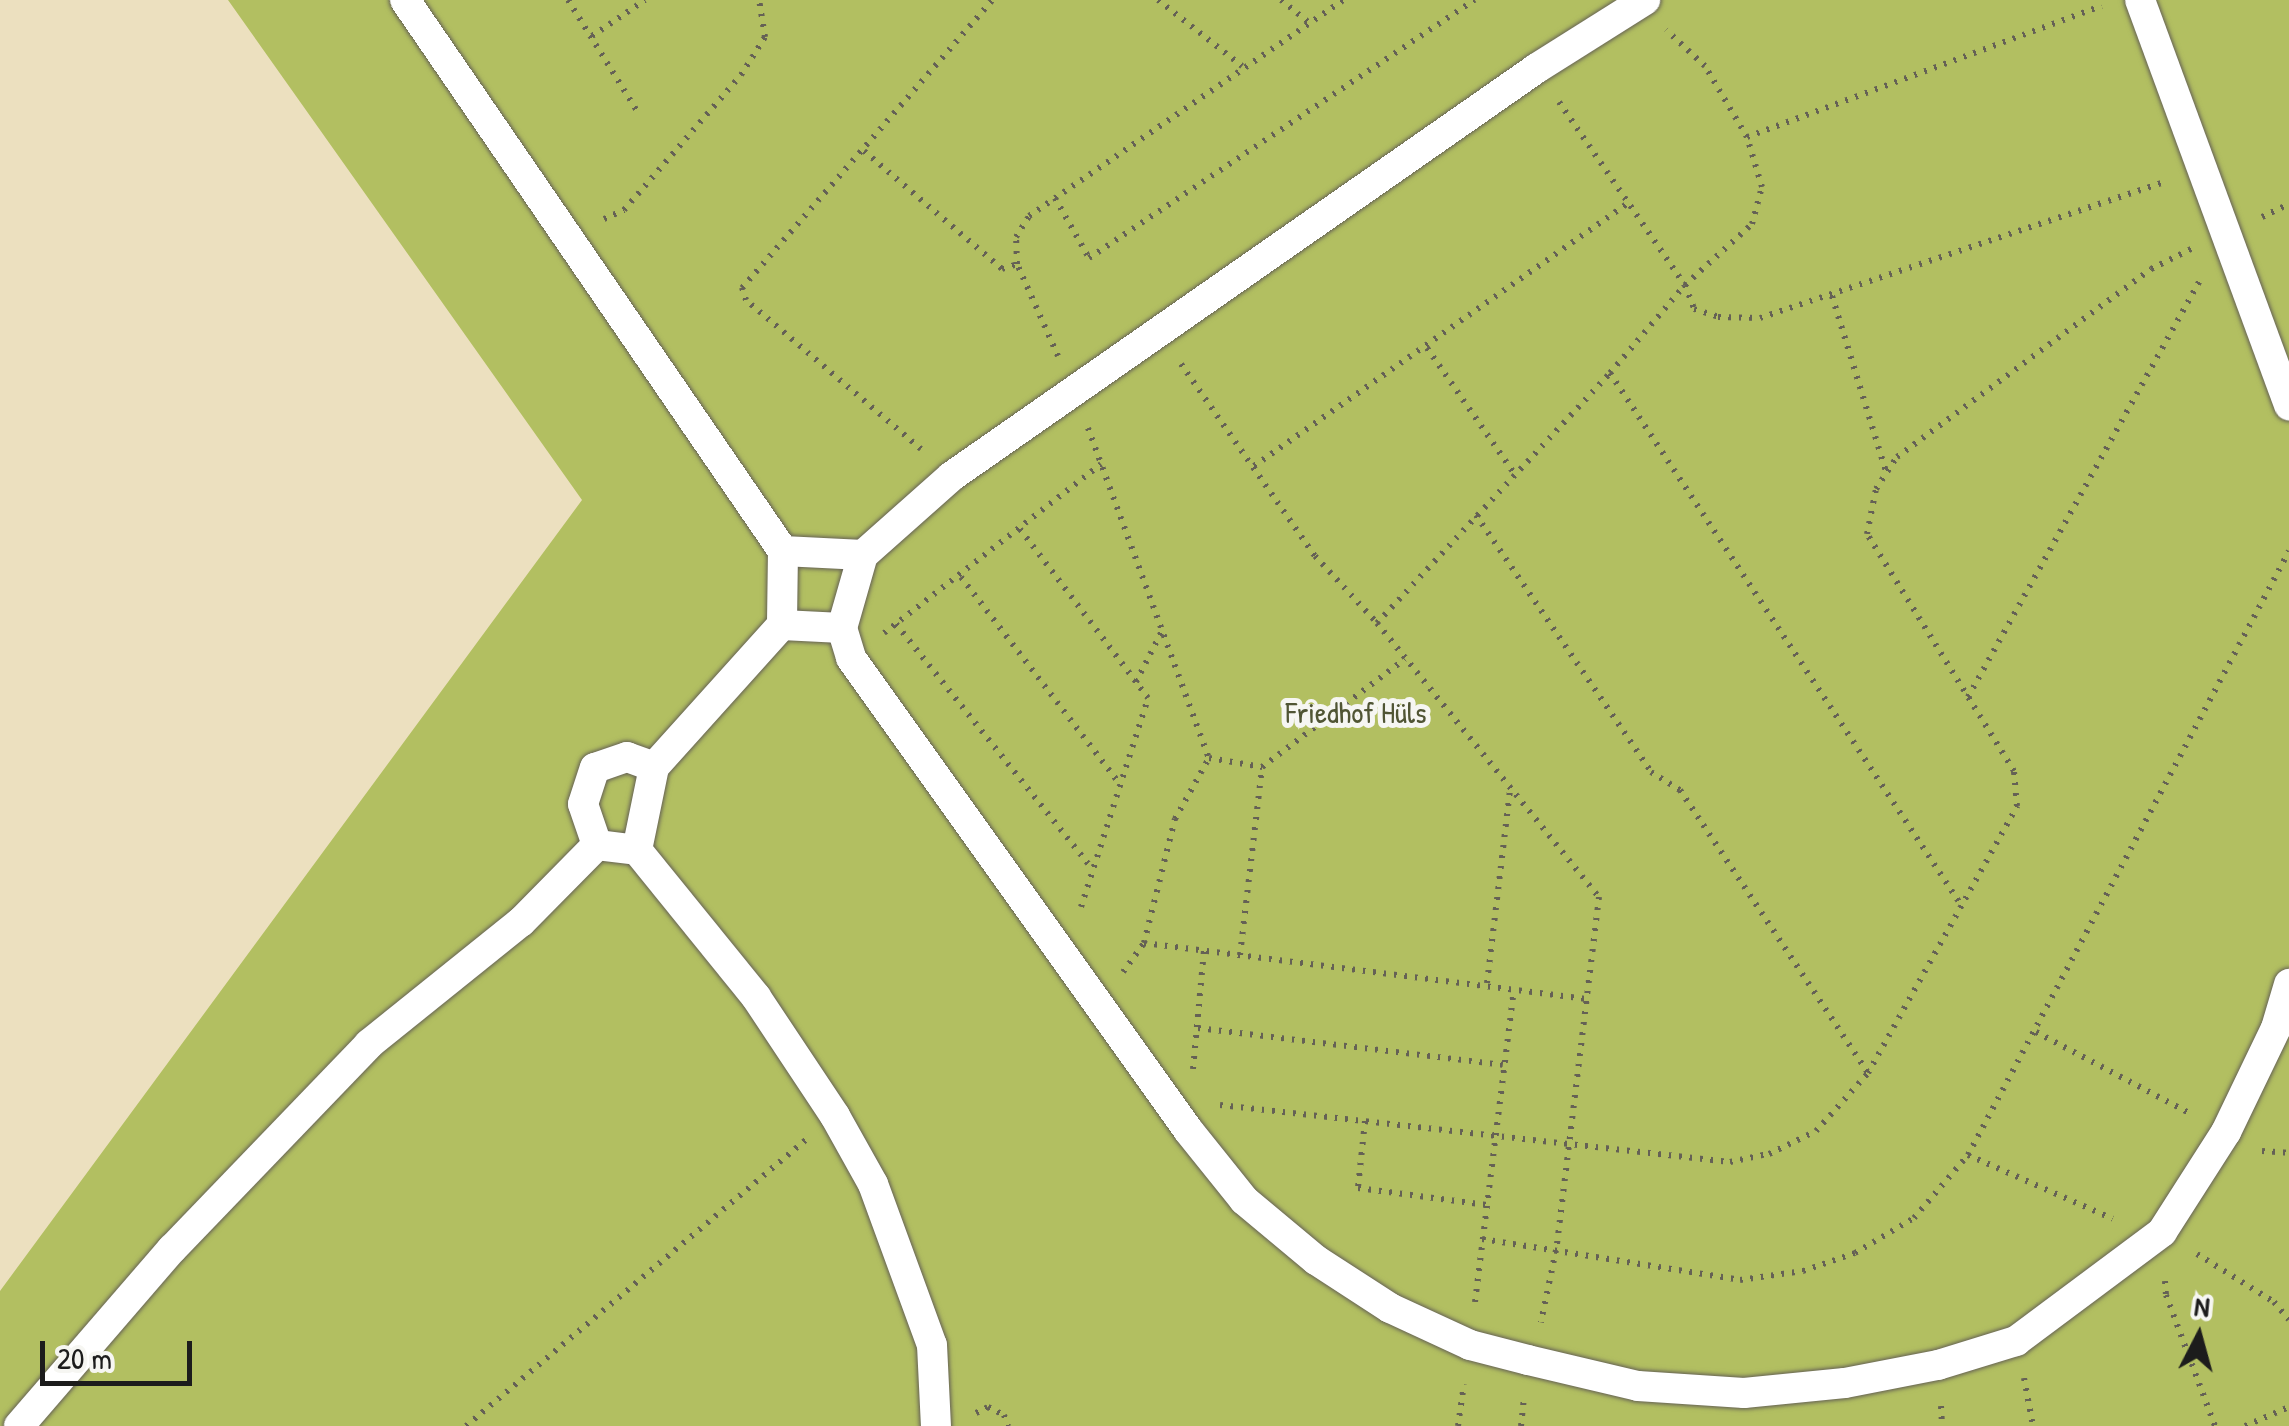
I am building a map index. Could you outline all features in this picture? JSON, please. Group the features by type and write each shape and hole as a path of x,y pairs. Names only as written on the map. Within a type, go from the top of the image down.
{"lane":[{"path":"406,0 782,551 782,625 654,767 637,850"},
{"path":"2140,0 2289,406"},
{"path":"1639,1 1072,388 952,476 862,555 842,628 851,658 1099,1004 1189,1116 1244,1200 1316,1260 1390,1308 1470,1345 1638,1386 1744,1392 1845,1384 1938,1365 2016,1341 2162,1232 2226,1132 2276,1028 2289,984"},
{"path":"782,551 862,555"},
{"path":"782,625 842,628"},
{"path":"597,846 583,804 595,768 627,758 654,767"},
{"path":"597,846 637,850 756,998 835,1116 873,1184 932,1344 936,1426"},
{"path":"19,1426 172,1248 369,1044 521,922 597,846"}],"path":[{"path":"568,0 637,110"},
{"path":"592,36 645,0"},
{"path":"559,228 592,224 624,210 757,50 765,37 760,0"},
{"path":"952,476 746,300 742,288 992,0"},
{"path":"1158,0 1242,66"},
{"path":"1281,0 1308,22"},
{"path":"1099,1004 1144,943 1175,819 1209,758 1102,464 1017,264 1016,237 1029,216 1343,0"},
{"path":"1055,198 1089,258 1475,0"},
{"path":"1747,137 2119,0"},
{"path":"1377,624 1514,472 1610,373 1685,284 1752,224 1762,187 1747,137 1705,66 1639,1"},
{"path":"1536,68 1685,284 1694,309 1718,317 1760,318 2203,169"},
{"path":"864,152 1002,269 1017,264"},
{"path":"1254,466 1627,204"},
{"path":"1204,951 1189,1116 1365,1121 1730,1162 1770,1154 1816,1131 1868,1074 2016,806 2014,771 1867,534 1876,490 1897,457 2151,269 2289,204"},
{"path":"1967,698 2226,233"},
{"path":"1832,296 1886,471"},
{"path":"1157,330 1315,556 1377,624 1600,897 1556,1250 1528,1360 1521,1426"},
{"path":"1427,348 1514,472"},
{"path":"1610,373 1961,905"},
{"path":"851,658 1102,464"},
{"path":"1476,514 1651,772 1680,790 1868,1074"},
{"path":"1020,529 1148,698 1092,868 1068,957"},
{"path":"1482,1239 1740,1280 1802,1271 1854,1254 1914,1218 1968,1156 2289,551"},
{"path":"960,577 1120,786"},
{"path":"896,624 1092,868"},
{"path":"1136,682 1163,631"},
{"path":"1240,955 1262,767 1405,659"},
{"path":"1209,758 1262,767"},
{"path":"1487,983 1510,790"},
{"path":"1144,943 1487,983 1514,991 1588,999"},
{"path":"1470,1345 1514,991"},
{"path":"1198,1028 1502,1065"},
{"path":"2036,1032 2226,1132"},
{"path":"466,1426 835,1116"},
{"path":"1365,1121 1358,1188 1487,1205"},
{"path":"2162,1232 2166,1296 2215,1426"},
{"path":"970,1418 988,1408 1004,1415 1008,1426"},
{"path":"2246,1426 2289,1408"}],"green space":[{"name":"Friedhof Hüls","path":"228,0 2289,0 2289,1426 0,1426 0,1291 582,500"}]}
